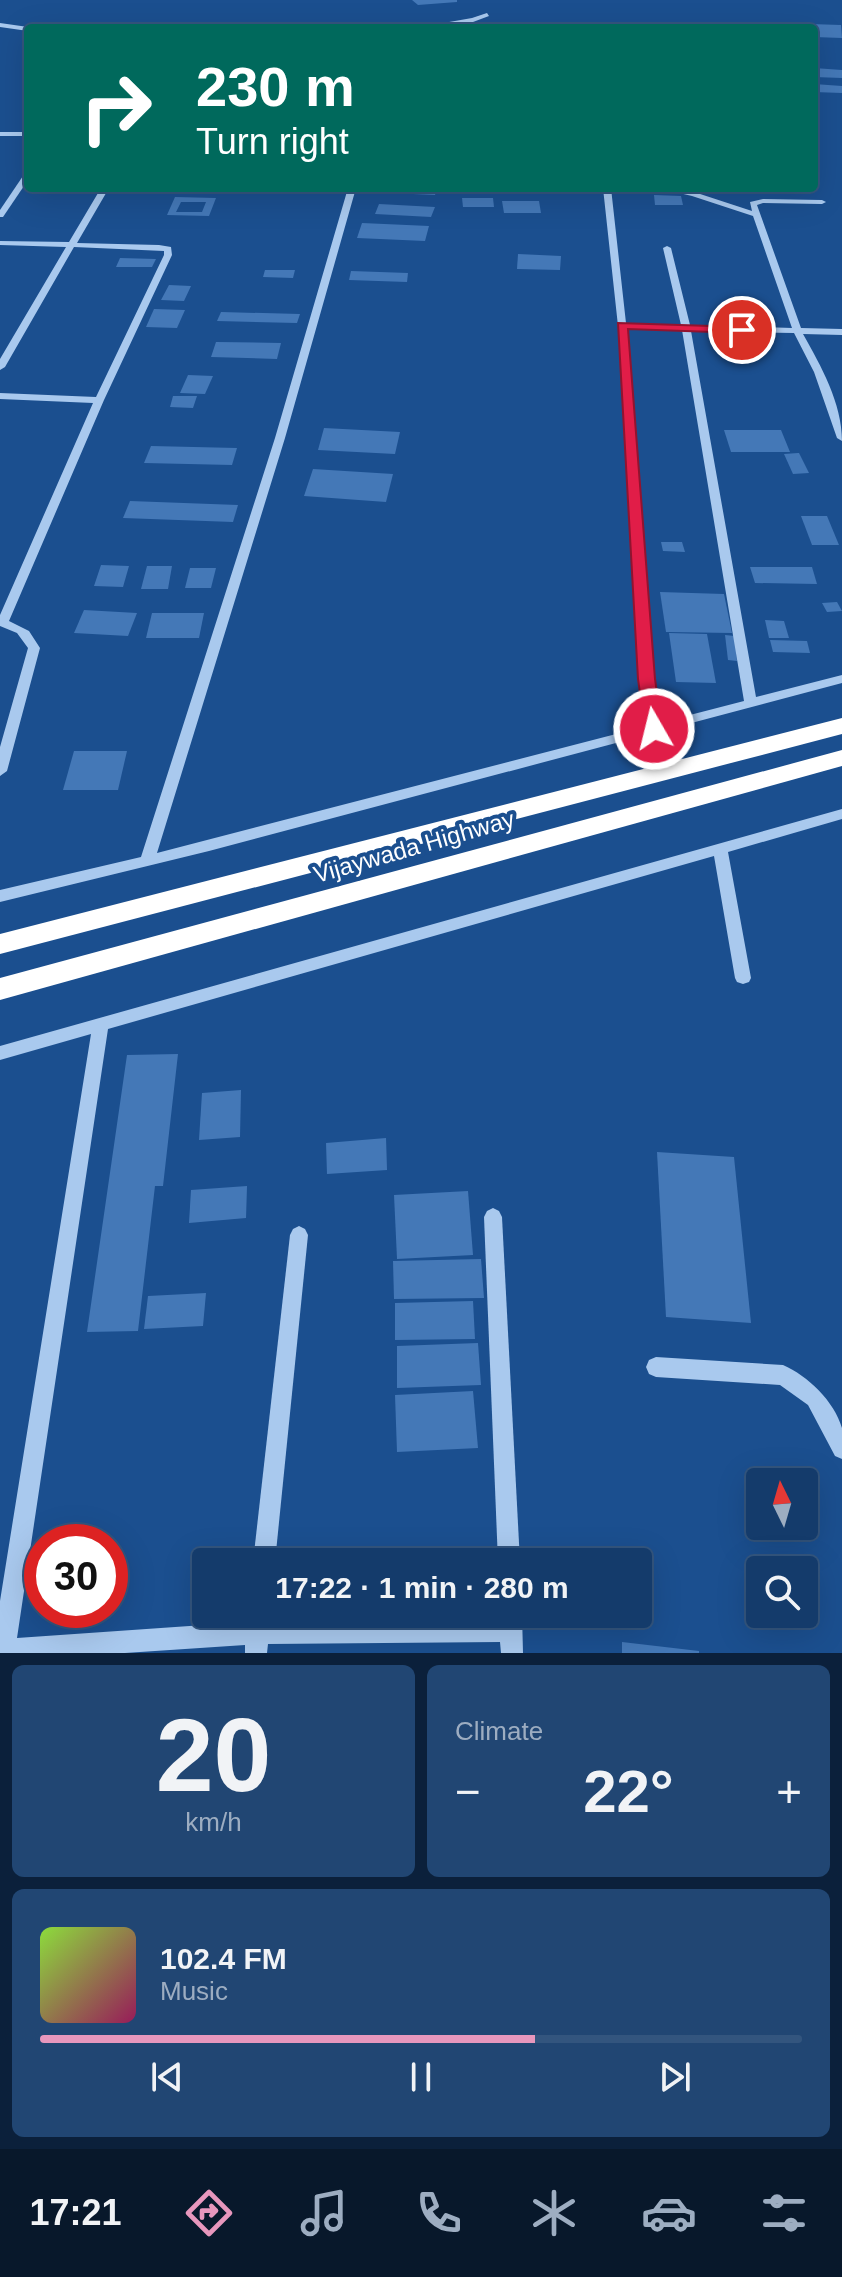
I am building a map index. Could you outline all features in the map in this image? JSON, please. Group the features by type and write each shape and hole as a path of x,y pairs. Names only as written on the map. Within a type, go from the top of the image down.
{"highway":[{"name":"Vijaywada Highway","path":"0,944 842,726"},
{"name":"Vijaywada Highway","path":"0,989 842,758"}],"street":[{"path":"446,24 487,15"},
{"path":"0,25 24,28"},
{"path":"0,134 24,134"},
{"path":"0,215 24,181"},
{"path":"0,367 103,192"},
{"path":"147,861 280,438 351,192"},
{"path":"607,192 622,326 646,679 654,729"},
{"path":"680,192 754,214"},
{"path":"822,202 763,201 753,204 798,332 819,372 842,438"},
{"path":"0,243 159,247 168,251 1,622 29,636 34,648 0,771"},
{"path":"667,248 686,328 751,703"},
{"path":"622,326 842,332"},
{"path":"0,396 99,400"},
{"path":"0,896 147,861 842,679"},
{"path":"0,1053 842,814"},
{"path":"720,849 743,978"},
{"path":"101,1024 2,1651 257,1633 512,1633"},
{"path":"493,1217 508,1548"},
{"path":"265,1548 299,1235"},
{"path":"656,1367 783,1375 815,1398 842,1449"}],"building":[{"path":"412,0 457,0 457,2 418,5"},
{"path":"818,24 841,25 842,38 818,37"},
{"path":"818,68 842,70 842,78 818,77"},
{"path":"818,84 842,86 842,93 818,92"},
{"path":"369,192 436,192 435,195"},
{"path":"654,195 681,196 683,205 655,205"},
{"path":"175,197 216,198 209,216 167,215","holes":["181,202 206,202 202,212 176,212"]},
{"path":"462,198 493,198 494,207 463,207"},
{"path":"502,201 539,201 541,213 504,213"},
{"path":"379,204 435,207 431,217 375,214"},
{"path":"362,223 429,226 425,241 357,238"},
{"path":"518,254 561,256 560,270 517,269"},
{"path":"120,258 156,259 152,267 116,267"},
{"path":"265,270 295,270 293,278 263,277"},
{"path":"351,271 408,273 407,282 349,280"},
{"path":"169,285 191,286 184,301 161,300"},
{"path":"154,309 185,310 177,328 146,327"},
{"path":"221,312 300,314 297,323 217,321"},
{"path":"216,342 281,343 277,359 211,357"},
{"path":"188,375 213,376 205,394 180,393"},
{"path":"173,396 197,396 193,408 170,407"},
{"path":"324,428 400,432 395,454 318,450"},
{"path":"724,430 781,430 790,452 731,452"},
{"path":"151,446 237,448 232,465 144,463"},
{"path":"799,453 809,473 793,474 784,454"},
{"path":"313,469 393,474 386,502 304,496"},
{"path":"130,501 238,505 233,522 123,518"},
{"path":"801,516 827,516 839,545 812,545"},
{"path":"661,542 682,542 685,552 663,551"},
{"path":"101,565 129,566 123,587 94,586"},
{"path":"147,566 172,566 168,589 141,589"},
{"path":"750,567 812,567 817,584 755,583"},
{"path":"190,568 216,568 211,588 185,588"},
{"path":"660,592 724,594 732,633 666,632"},
{"path":"837,602 842,611 827,612 822,603"},
{"path":"84,610 137,613 128,636 74,633"},
{"path":"152,613 204,613 199,638 146,638"},
{"path":"765,620 784,621 789,638 769,638"},
{"path":"669,633 707,634 716,683 676,682"},
{"path":"725,635 735,636 737,661 728,660"},
{"path":"770,640 807,641 810,653 773,652"},
{"path":"74,751 127,751 118,790 63,790"},
{"path":"178,1054 163,1186 155,1186 138,1331 87,1332 127,1055"},
{"path":"241,1090 240,1137 199,1140 202,1093"},
{"path":"386,1138 387,1170 327,1174 326,1143"},
{"path":"657,1152 734,1157 751,1323 666,1317"},
{"path":"247,1186 246,1218 189,1223 191,1190"},
{"path":"468,1191 473,1255 397,1259 394,1195"},
{"path":"481,1259 484,1298 394,1299 393,1261"},
{"path":"206,1293 203,1326 144,1329 148,1296"},
{"path":"473,1301 475,1339 395,1340 395,1303"},
{"path":"478,1343 481,1385 397,1388 397,1346"},
{"path":"473,1391 478,1448 397,1452 395,1395"},
{"path":"622,1642 699,1651 699,1653 622,1653"}],"route":[{"path":"654,729 646,679 622,326 742,330"}]}
